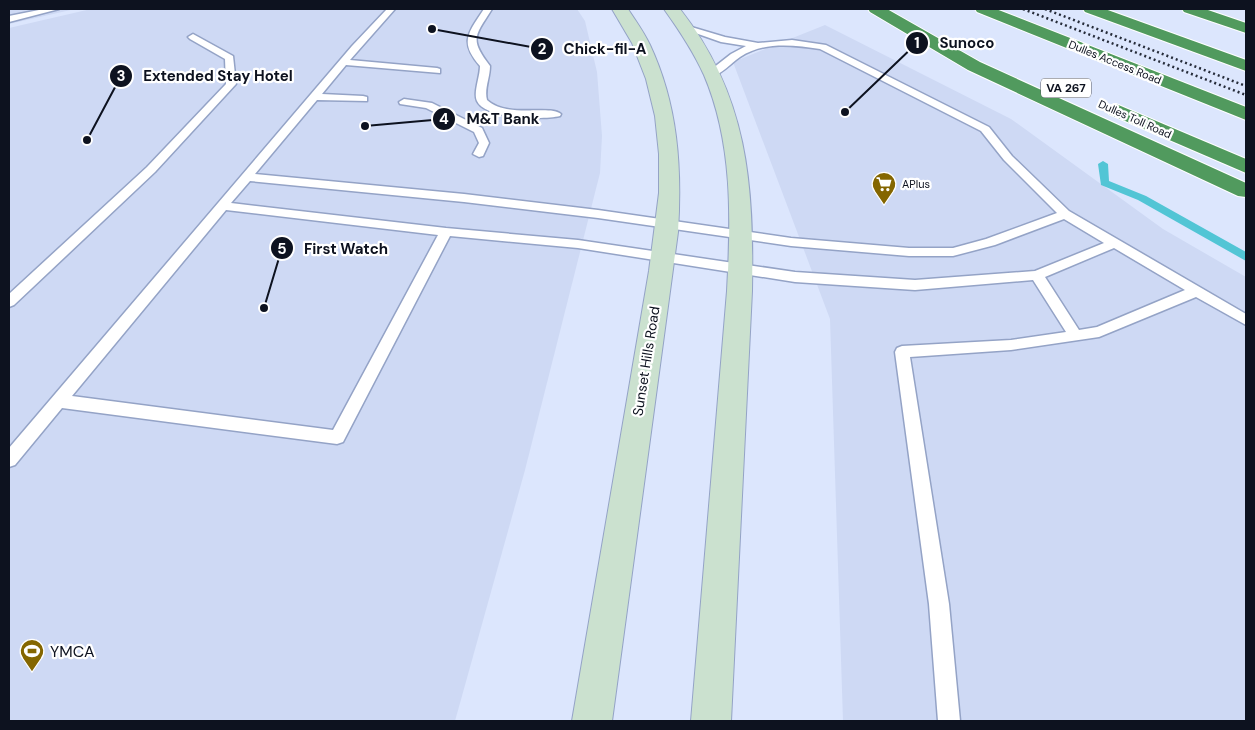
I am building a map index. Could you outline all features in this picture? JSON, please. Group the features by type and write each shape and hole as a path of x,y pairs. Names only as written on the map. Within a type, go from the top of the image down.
{"highway":[{"path":"876,9 974,66 1246,191"},
{"name":"VA 267","path":"886,9 1027,71"},
{"name":"Dulles Access Road","path":"983,9 1246,114"},
{"path":"1091,9 1246,66"},
{"path":"1190,9 1246,28"},
{"name":"Dulles Toll Road","path":"1097,102 1246,167"}],"main road":[{"name":"Sunset Hills Road","path":"592,721 654,310 664,256 670,189 669,144 665,108 653,66 620,9"},
{"path":"672,9 688,29 711,74 728,119 739,193 741,251 711,721"}],"lane":[{"path":"9,20 54,9"},
{"path":"9,460 314,97 391,9"},
{"path":"488,9 471,36 471,46 474,55 485,66 484,80 479,94 482,103 491,110 515,114 556,114"},
{"path":"688,29 730,41 759,46"},
{"path":"9,302 137,184 205,114 231,84 230,58 193,37"},
{"path":"711,74 742,52 759,46 779,42 823,46 985,129 1008,158 1065,214 1246,320"},
{"path":"344,62 437,71"},
{"path":"314,97 363,99"},
{"path":"404,102 428,105 478,130 484,143 479,154"},
{"path":"248,177 464,198 667,224 741,251 795,277 915,285 1037,276 1115,243"},
{"path":"222,206 446,232 578,244 664,256 741,251 791,242 872,249 953,252 990,242 1065,214"},
{"path":"58,401 337,437 446,232"},
{"path":"1037,276 1076,336"},
{"path":"949,721 939,604 902,352 1011,345 1099,332 1197,291"}],"shaded area":[{"path":"9,9 75,9 9,24"},
{"path":"91,9 577,9 585,21 597,72 602,136 600,173 525,470 455,721 9,721 9,28"},
{"path":"825,25 1011,119 1163,229 1246,277 1246,721 843,721 830,319 733,62"}],"waterway":[{"path":"1103,164 1104,183 1142,198 1246,257"}],"railway":[{"path":"1023,9 1246,95"},
{"path":"1045,9 1246,86"}],"place":[{"name":"Chick-fil-A","path":"432,29"},
{"name":"Sunoco","path":"845,112"},
{"name":"M&T Bank","path":"365,126"},
{"name":"Extended Stay Hotel","path":"87,140"},
{"name":"APlus","path":"884,205"},
{"name":"First Watch","path":"264,308"},
{"name":"YMCA","path":"32,672"}]}
